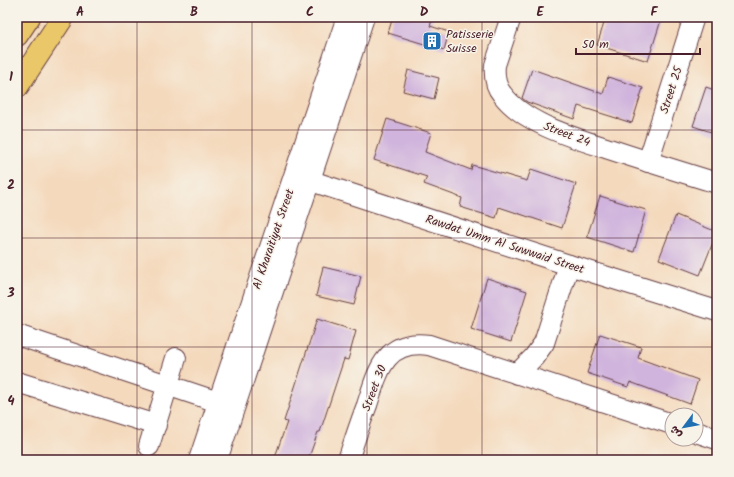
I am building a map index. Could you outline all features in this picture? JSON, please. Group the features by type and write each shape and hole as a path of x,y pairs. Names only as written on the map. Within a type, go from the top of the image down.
{"main road":[{"path":"17,35 29,17"},
{"path":"17,87 63,17"}],"street":[{"name":"Al Kharaitiyat Street","path":"217,460 302,178 347,17"},
{"name":"Al Kharaitiyat Street","path":"199,460 218,402 364,17"},
{"name":"Street 24","path":"510,17 494,65 497,88 507,100 531,118 550,128 648,162 717,183"},
{"name":"Street 25","path":"648,162 694,17"},
{"name":"Rawdat Umm Al Suwwaid Street","path":"302,178 570,266 717,311"},
{"path":"517,374 534,357 544,344 570,266"},
{"path":"17,335 218,402"},
{"name":"Street 30","path":"348,460 379,369 387,357 402,347 420,344 429,345 664,421"},
{"path":"149,446 176,358"},
{"path":"17,382 156,425"},
{"path":"704,435 717,439"}],"building":[{"name":"Patisserie Suisse","path":"393,17 433,17 430,26 449,32 444,50 388,33"},
{"path":"606,17 662,17 648,61 597,45"},
{"path":"532,69 603,94 608,77 643,88 632,123 578,106 574,119 527,102 522,98"},
{"path":"408,70 439,78 434,99 403,91"},
{"path":"706,87 717,91 717,134 693,126"},
{"path":"387,119 431,133 425,152 471,170 472,165 527,181 531,169 576,184 562,228 499,207 496,218 460,207 462,198 424,184 427,177 374,160"},
{"path":"600,196 646,210 634,252 587,237"},
{"path":"676,215 717,232 700,275 659,259"},
{"path":"323,267 361,276 354,305 316,296"},
{"path":"487,278 527,291 511,342 471,329"},
{"path":"317,319 356,331 348,360 344,359 320,432 318,432 308,460 283,460 275,457 287,422 284,421"},
{"path":"600,334 641,347 638,358 698,380 690,404 630,382 628,387 587,373"}],"place":[{"name":"Patisserie Suisse","path":"432,41"}]}
